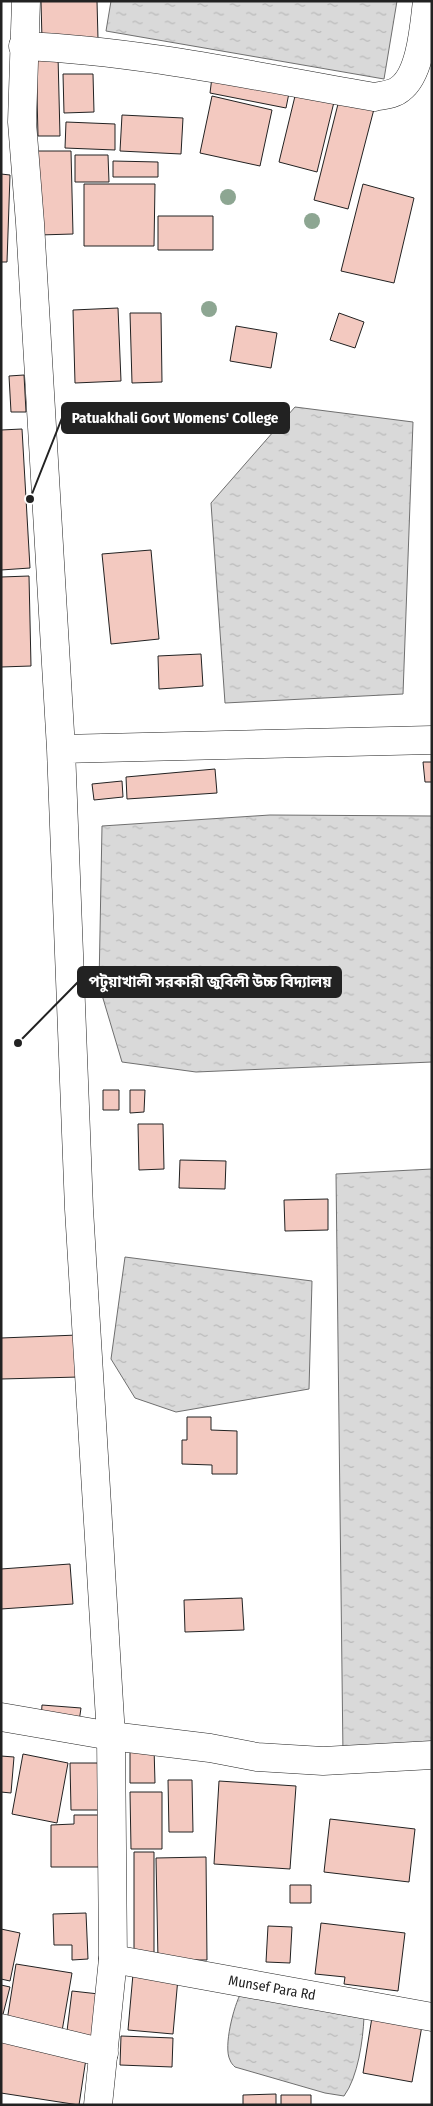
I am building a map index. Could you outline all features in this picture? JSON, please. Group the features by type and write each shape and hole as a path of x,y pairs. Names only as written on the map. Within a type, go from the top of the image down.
{"street":[{"path":"26,1 22,122 61,749 79,1209 111,1736 113,1959 98,2105"},
{"path":"24,46 68,48 152,60 374,97 393,94 402,89 413,74 420,52 427,1"},
{"path":"61,749 432,740"},
{"path":"1,1717 111,1736 210,1748 257,1757 323,1761 432,1755"},
{"name":"Munsef Para Rd","path":"113,1959 432,2018"},
{"path":"1,2028 104,2053"}],"water":[{"path":"111,1 397,1 384,79 106,31"},
{"path":"295,407 413,422 403,694 225,703 211,503"},
{"path":"270,815 432,816 432,1062 196,1072 122,1062 99,985 102,826"},
{"path":"432,1169 432,1752 343,1756 336,1174"},
{"path":"125,1257 312,1281 309,1389 176,1412 135,1398 111,1359"},
{"path":"241,1993 364,2017 361,2047 356,2069 344,2096 325,2093 235,2067 231,2063 228,2054 229,2036 235,2007"}],"building":[{"path":"41,1 97,1 98,39 42,40"},
{"path":"36,56 58,56 60,136 38,136"},
{"path":"63,74 93,74 94,112 64,113"},
{"path":"212,77 289,93 286,108 210,93"},
{"path":"296,92 334,102 317,172 279,162"},
{"path":"212,96 272,110 260,166 200,153"},
{"path":"339,100 374,109 348,209 314,200"},
{"path":"122,115 183,118 181,154 120,151"},
{"path":"66,122 115,124 115,150 65,148"},
{"path":"37,151 71,151 73,234 39,235"},
{"path":"75,155 108,155 109,182 75,182"},
{"path":"113,161 158,162 158,177 113,177"},
{"path":"1,174 10,175 7,262 1,262"},
{"path":"84,184 155,184 154,246 84,246"},
{"path":"363,184 414,198 394,283 341,271"},
{"path":"158,216 213,216 213,250 158,250"},
{"path":"118,308 121,381 75,383 73,310"},
{"path":"130,313 161,313 162,382 132,383"},
{"path":"339,313 364,322 355,348 330,340"},
{"path":"236,326 277,333 271,368 230,361"},
{"path":"24,375 26,412 11,412 9,376"},
{"path":"22,429 30,568 1,570 1,430"},
{"path":"151,550 159,639 111,644 102,554"},
{"path":"29,576 31,666 1,667 1,577"},
{"path":"201,654 203,686 159,689 158,656"},
{"path":"423,762 432,762 432,782 425,782"},
{"path":"215,769 217,793 127,799 126,777"},
{"path":"122,781 123,797 94,800 92,784"},
{"path":"103,1090 119,1090 119,1110 103,1110"},
{"path":"130,1090 145,1090 144,1112 130,1113"},
{"path":"138,1124 163,1124 164,1169 139,1170"},
{"path":"180,1160 226,1161 225,1189 179,1188"},
{"path":"328,1199 328,1230 285,1231 284,1200"},
{"path":"78,1335 79,1377 1,1379 1,1338"},
{"path":"187,1417 211,1417 211,1430 237,1431 237,1474 212,1474 212,1465 182,1464 182,1440 187,1440"},
{"path":"70,1564 73,1604 1,1609 1,1569"},
{"path":"242,1598 244,1630 185,1632 184,1600"},
{"path":"42,1705 81,1708 79,1722 41,1719"},
{"path":"130,1746 154,1747 155,1783 130,1783"},
{"path":"23,1754 68,1763 57,1823 12,1814"},
{"path":"1,1756 14,1757 11,1793 1,1792"},
{"path":"70,1763 99,1763 100,1810 71,1810"},
{"path":"168,1780 192,1780 193,1832 169,1832"},
{"path":"219,1781 296,1786 290,1869 214,1864"},
{"path":"130,1792 162,1792 162,1849 131,1849"},
{"path":"74,1815 102,1815 103,1867 51,1867 51,1825 74,1824"},
{"path":"330,1819 415,1829 409,1882 324,1872"},
{"path":"134,1852 154,1852 154,1955 134,1955"},
{"path":"206,1857 207,1960 158,1960 156,1858"},
{"path":"290,1885 311,1885 311,1903 290,1903"},
{"path":"86,1913 88,1959 72,1960 72,1945 54,1945 53,1914"},
{"path":"321,1923 405,1933 398,1991 344,1984 345,1977 315,1974"},
{"path":"268,1926 292,1927 290,1963 266,1962"},
{"path":"1,1929 20,1933 10,1981 1,1979"},
{"path":"16,1964 72,1973 61,2037 6,2027"},
{"path":"133,1974 178,1978 173,2034 128,2030"},
{"path":"1,1985 10,1987 1,2022"},
{"path":"72,1991 99,1994 93,2042 66,2039"},
{"path":"373,2011 423,2020 412,2082 363,2073"},
{"path":"121,2036 173,2038 172,2067 120,2065"},
{"path":"1,2037 87,2052 79,2105 1,2093"},
{"path":"276,2094 276,2105 243,2105 243,2095"},
{"path":"281,2095 311,2095 311,2105 281,2105"}],"place":[{"name":"Patuakhali Govt Womens' College","path":"30,499"},
{"name":"পটুয়াখালী সরকারী জুবিলী উচ্চ বিদ্যালয়","path":"18,1043"}]}
